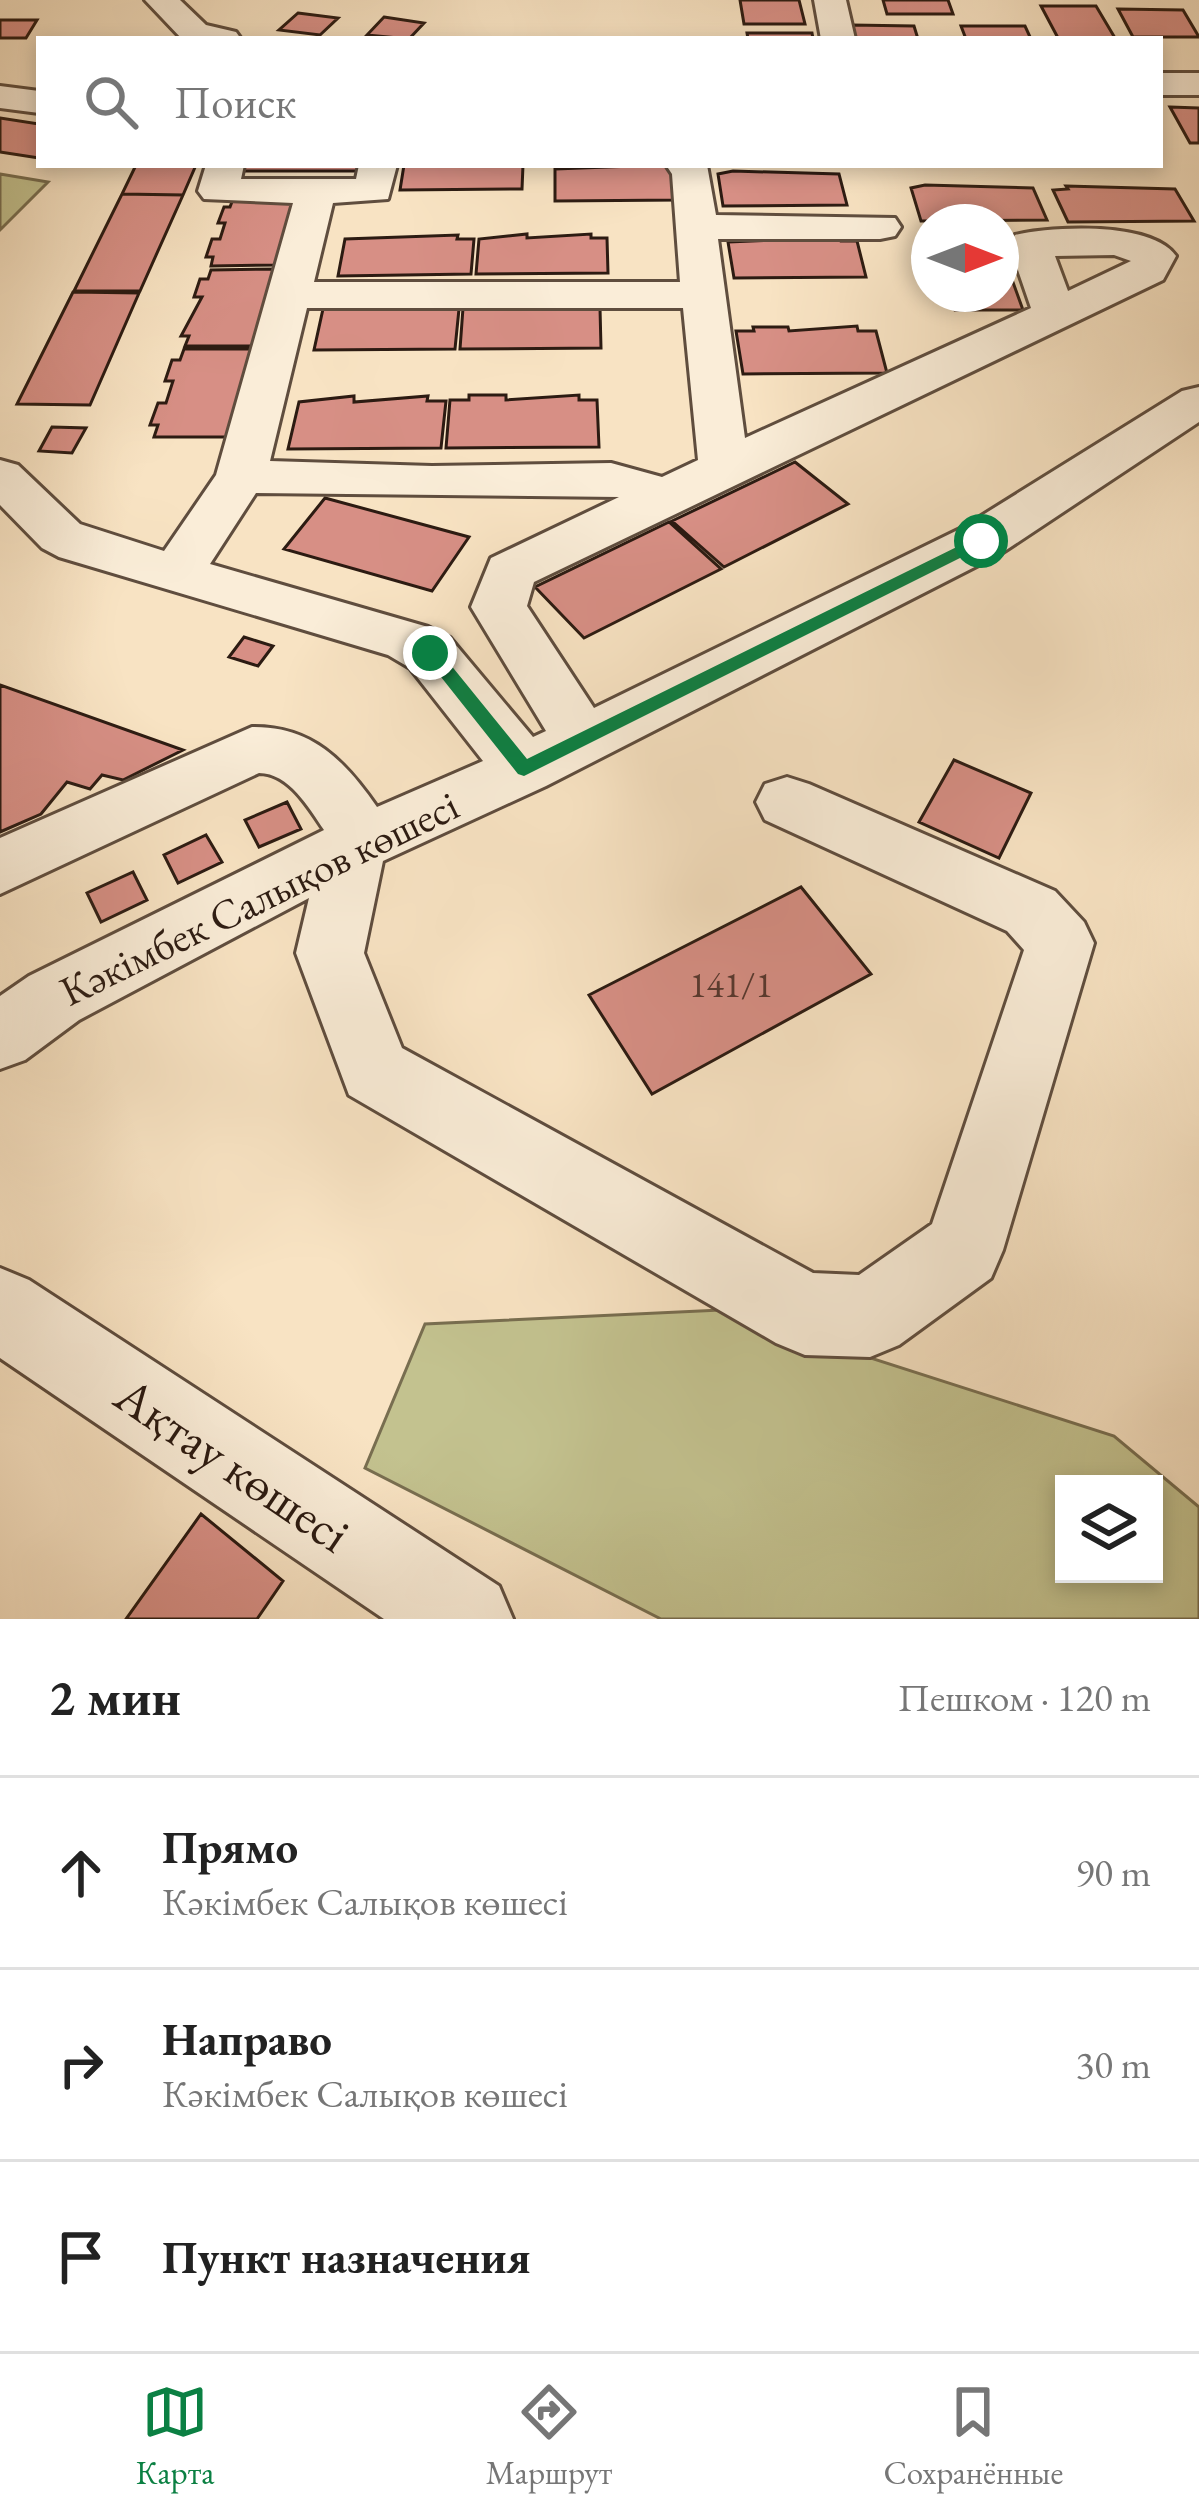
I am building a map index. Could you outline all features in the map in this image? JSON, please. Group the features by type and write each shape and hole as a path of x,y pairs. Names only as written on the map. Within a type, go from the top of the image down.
{"street":[{"path":"161,0 195,33 210,36"},
{"path":"830,0 837,36"},
{"path":"1163,84 1199,84"},
{"path":"0,97 36,102"},
{"path":"225,168 218,191 374,191 378,168"},
{"path":"689,168 724,467"},
{"path":"178,573 241,476 316,192"},
{"path":"699,227 880,227"},
{"path":"291,296 704,296"},
{"path":"581,736 499,607 510,571 658,496 1054,312"},
{"name":"Кәкімбек Салықов көшесі","path":"0,1037 54,998 360,843 524,769 581,736 981,541 1199,401"},
{"path":"0,476 61,536 408,641 430,653 524,769"},
{"path":"241,476 431,482 611,479 639,484 658,496"},
{"path":"431,482 483,528 510,571"},
{"path":"0,867 252,750 274,747 311,766 360,843 330,952 375,1071 805,1314 871,1316 963,1250 1060,943 1031,910 787,802"},
{"name":"Ақтау көшесі","path":"0,1309 466,1619"}],"shaded area":[{"path":"0,174 48,182 0,230"},
{"path":"721,1310 1114,1436 1161,1475 1055,1475 1055,1583 1163,1583 1163,1477 1199,1507 1199,1619 661,1619 365,1468 425,1324"}],"building":[{"path":"740,0 799,0 805,24 744,24"},
{"path":"883,0 948,0 953,14 887,14"},
{"path":"1041,6 1096,6 1114,36 1057,36"},
{"path":"1118,9 1183,10 1199,37 1163,37 1132,36"},
{"path":"298,13 338,18 320,35 279,30"},
{"path":"384,17 424,23 412,36 367,35"},
{"path":"0,20 37,20 26,38 0,38"},
{"path":"851,25 914,26 917,36 854,36"},
{"path":"961,26 1025,26 1030,36 965,36"},
{"path":"747,33 812,36 748,36"},
{"path":"1170,107 1199,108 1199,143 1190,143"},
{"path":"0,118 36,124 36,158 0,152"},
{"path":"135,168 195,168 183,195 122,194"},
{"path":"243,168 364,168 363,171"},
{"path":"404,168 523,168 522,189 400,190"},
{"path":"555,169 676,169 679,200 555,201"},
{"path":"718,174 839,174 847,205 723,206"},
{"path":"1066,186 1175,189 1194,221 1068,222 1053,190 1068,189"},
{"path":"911,188 1033,188 1047,220 1019,220 1019,204 916,204"},
{"path":"122,194 183,195 140,291 74,291"},
{"path":"233,199 296,199 278,265 211,266 213,257 206,257 212,239 220,239 225,223 218,223"},
{"path":"527,234 527,238 591,234 591,238 607,238 608,273 476,274 479,239"},
{"path":"458,235 457,239 474,239 471,274 338,276 345,239"},
{"path":"840,237 841,241 857,241 866,277 734,278 728,242"},
{"path":"278,269 258,346 185,346 189,336 181,336 202,297 194,297 200,279 208,279 211,270"},
{"path":"73,292 139,293 90,405 17,404"},
{"path":"442,304 442,309 459,309 455,349 314,350 323,309"},
{"path":"463,308 600,308 601,348 460,349"},
{"path":"857,326 858,331 876,331 887,373 743,374 736,331"},
{"path":"184,349 256,349 233,437 154,437 158,425 150,425 158,403 166,403 173,381 165,381 172,360 180,360"},
{"path":"469,395 506,395 506,400 579,395 579,400 597,400 599,447 446,448 450,400 469,400"},
{"path":"354,396 354,402 428,396 427,401 446,401 441,448 288,449 299,402"},
{"path":"52,427 86,428 72,453 39,451"},
{"path":"795,462 848,504 724,567 672,521"},
{"path":"325,498 469,537 432,591 284,549"},
{"path":"669,522 721,569 584,638 535,587"},
{"path":"244,637 273,646 258,666 229,657"},
{"path":"0,685 183,750 123,780 102,775 90,789 67,782 41,814 0,832"},
{"path":"954,760 1031,793 999,858 919,822"},
{"path":"287,802 301,829 259,847 245,820"},
{"path":"206,835 222,862 178,883 164,855"},
{"path":"133,872 147,900 101,922 87,893"},
{"path":"801,887 871,974 652,1094 589,995"},
{"path":"201,1514 283,1581 257,1619 126,1619"}],"route":[{"path":"430,653 524,769 581,736 981,541"}]}
